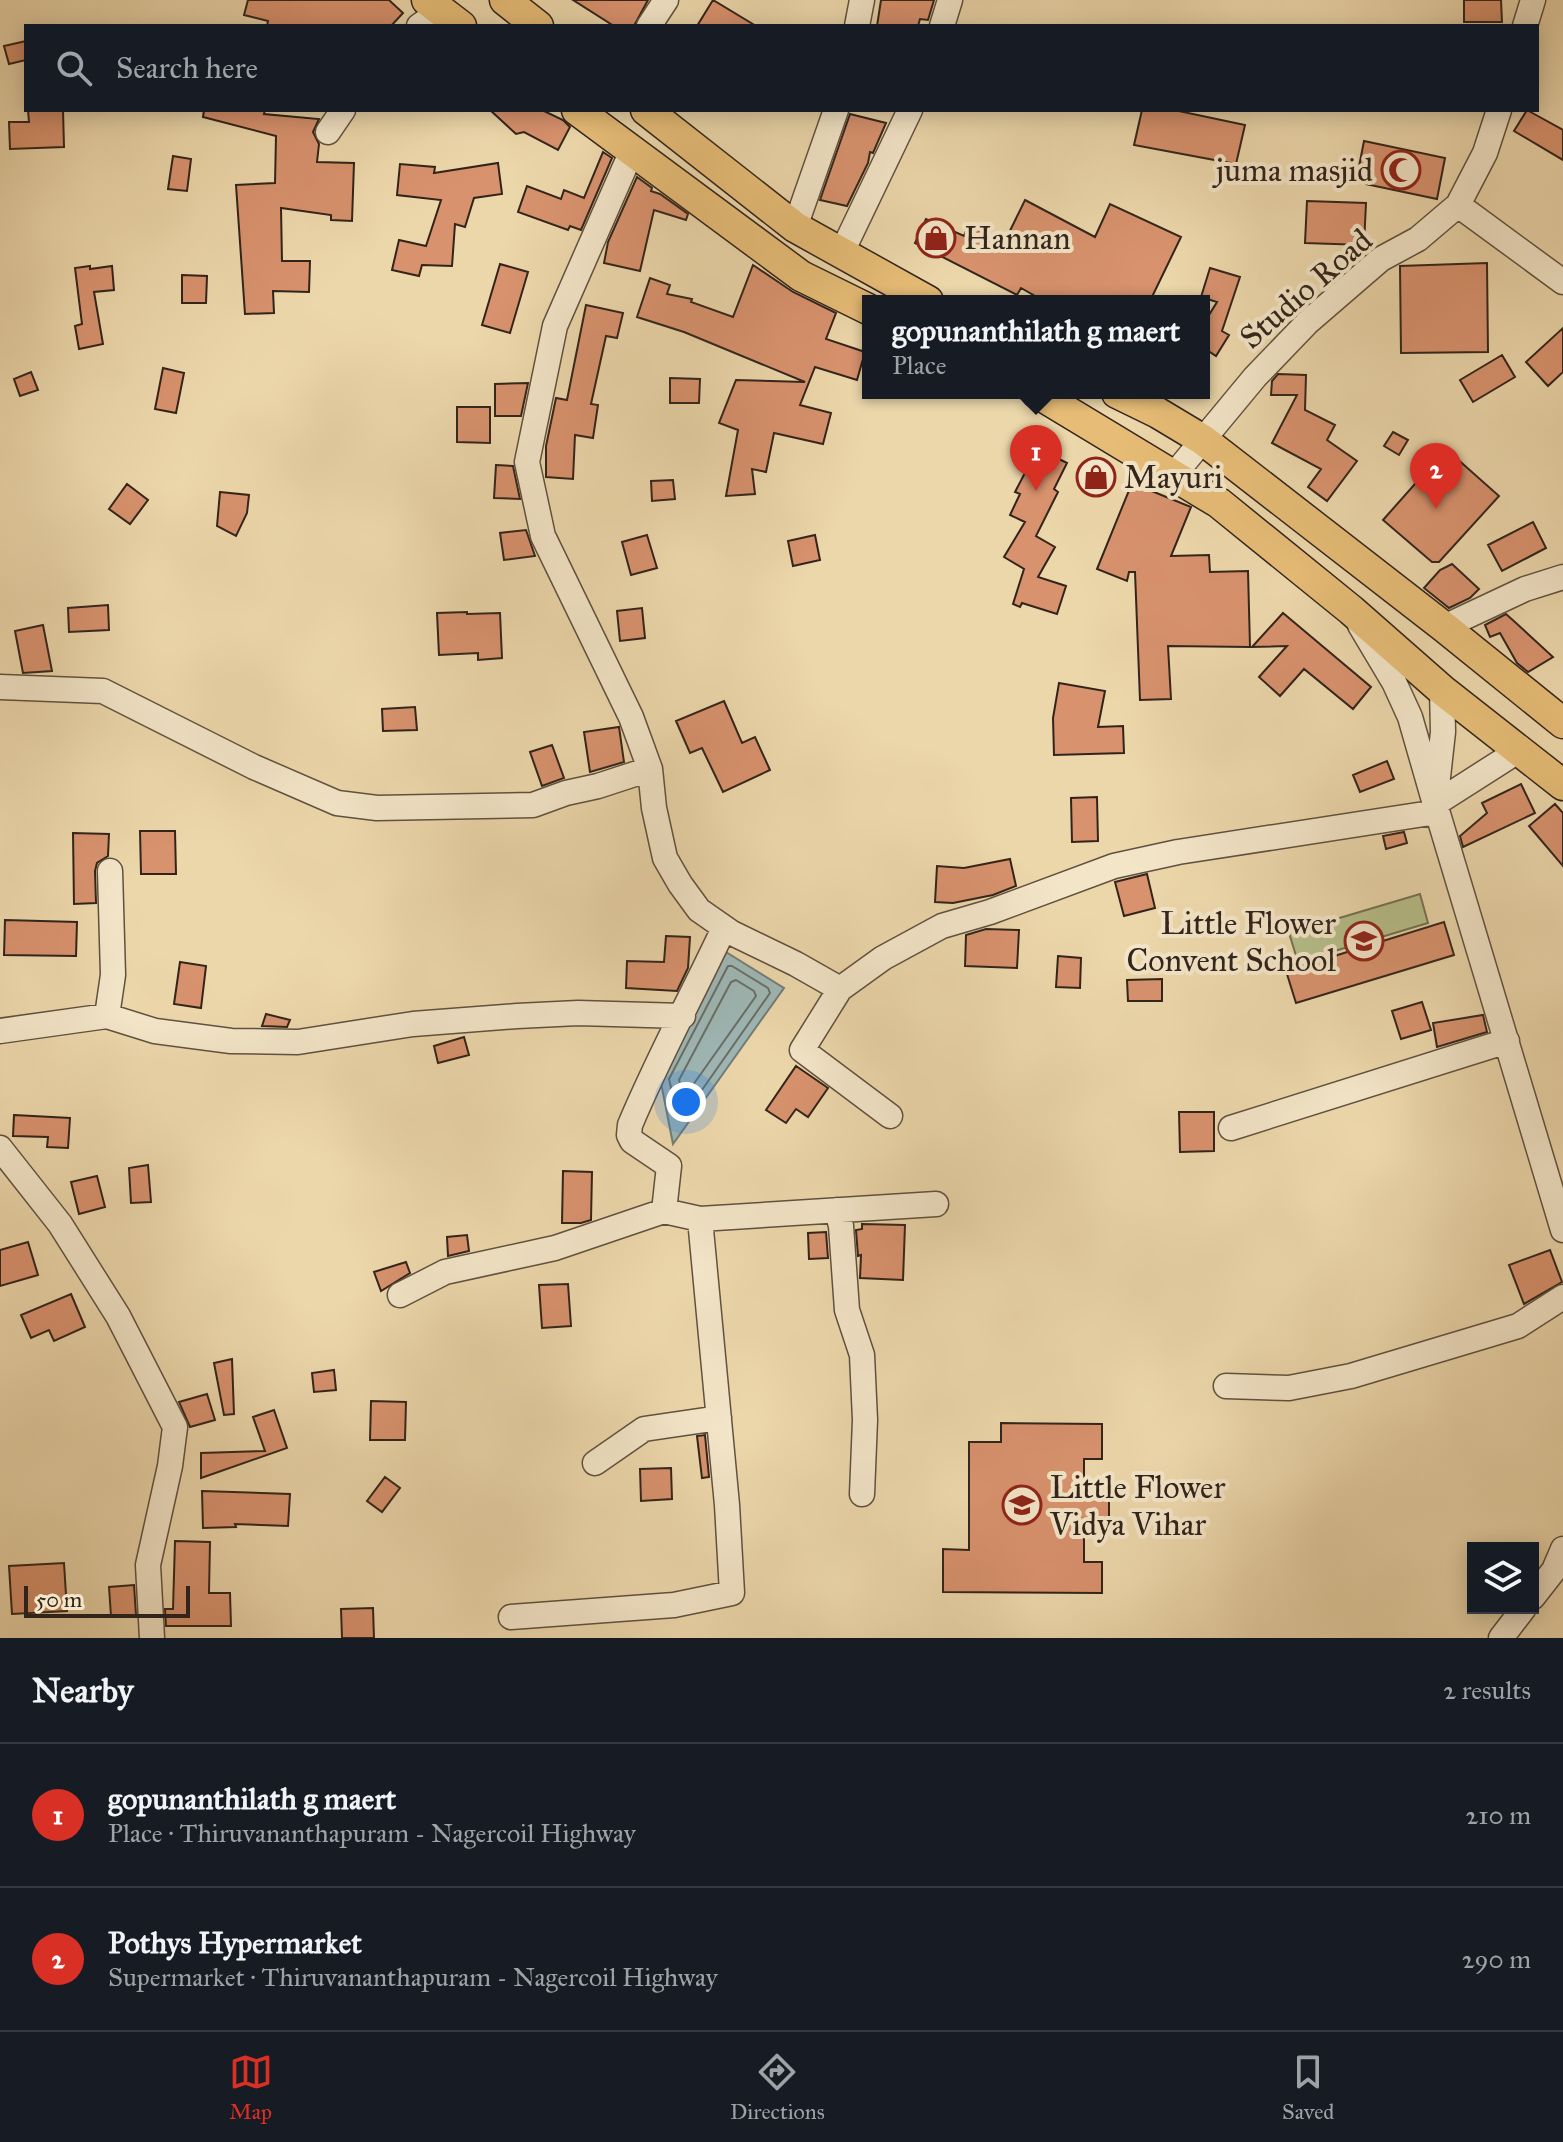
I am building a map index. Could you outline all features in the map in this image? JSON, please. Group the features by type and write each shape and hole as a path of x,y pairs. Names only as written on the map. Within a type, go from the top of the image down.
{"main road":[{"path":"505,0 535,24"},
{"path":"580,112 801,276 862,306"},
{"path":"649,112 795,227 917,295"},
{"path":"1047,399 1219,503 1351,610 1442,690 1563,785"},
{"path":"1129,399 1203,440 1563,723"},
{"path":"1442,690 1471,649"}],"street":[{"path":"650,24 666,0"},
{"path":"857,24 862,0"},
{"path":"943,24 950,0"},
{"path":"1526,24 1533,0"},
{"path":"328,132 342,112"},
{"path":"795,227 835,112"},
{"path":"841,254 909,112"},
{"name":"Studio Road","path":"1173,476 1255,377 1308,322 1381,259 1418,239 1458,205 1485,153 1498,112"},
{"path":"631,153 555,326 527,462 543,536 631,717 650,769 654,808 665,858 699,910 724,928 840,989"},
{"path":"1458,205 1563,282"},
{"path":"1444,627 1525,589 1563,577"},
{"path":"1351,610 1394,682 1410,717 1563,1230"},
{"path":"0,687 103,691 254,767 337,803 377,808 533,805 650,769"},
{"path":"1436,808 1443,732 1442,690"},
{"path":"890,1116 802,1050 840,989 883,958 942,926 990,912 1114,866 1178,852 1436,808 1521,749"},
{"path":"107,1016 113,975 110,871"},
{"path":"664,1211 669,1166 632,1141 630,1125 654,1067 683,1016 724,928"},
{"path":"0,1031 107,1016 155,1031 231,1041 298,1042 413,1024 517,1016 578,1013 683,1016"},
{"path":"1231,1128 1507,1041"},
{"path":"0,1148 60,1224 102,1289 175,1427 170,1466 148,1565 152,1638"},
{"path":"400,1295 445,1272 555,1248 664,1211 700,1219 936,1204"},
{"path":"837,1210 847,1310 862,1355 865,1420 862,1494"},
{"path":"511,1617 674,1605 732,1593 700,1219"},
{"path":"1226,1386 1289,1388 1351,1376 1518,1326 1563,1297"},
{"path":"595,1463 644,1429 719,1418"},
{"path":"1539,1589 1554,1570 1563,1549"},
{"path":"1501,1638 1519,1614"}],"green space":[{"path":"1420,894 1428,923 1298,962 1289,933"}],"water":[{"path":"726,952 784,988 673,1144 660,1078"}],"building":[{"path":"248,0 389,0 403,13 393,24 267,24 268,21 244,15"},
{"path":"573,0 648,0 635,24 611,24"},
{"path":"713,0 753,24 698,24"},
{"path":"881,0 934,0 928,20 920,19 919,24 877,24"},
{"path":"1464,0 1501,0 1502,22 1464,22"},
{"path":"24,41 24,60 9,64 4,46"},
{"path":"28,112 63,112 64,147 10,149 9,122 29,122"},
{"path":"204,112 264,112 319,119 313,132 319,144 317,162 354,163 352,221 331,220 331,215 281,208 282,261 310,261 309,292 273,291 274,313 245,314 236,185 275,183 276,136 203,117"},
{"path":"492,112 546,112 570,127 558,150 524,132 516,134"},
{"path":"1142,112 1183,112 1245,125 1236,164 1134,145"},
{"path":"1526,112 1563,130 1563,160 1514,131"},
{"path":"850,114 886,123 847,206 820,200"},
{"name":"juma masjid","path":"1364,141 1445,158 1437,199 1356,182"},
{"path":"603,152 612,158 581,230 570,226 568,230 518,212 527,186 561,199 564,190 584,198"},
{"path":"173,156 191,159 187,191 168,189"},
{"path":"498,163 502,194 474,198 465,227 455,224 452,266 422,265 419,276 392,270 399,240 426,246 441,200 397,195 400,164 435,167 434,173"},
{"path":"637,177 652,188 651,191 688,214 686,220 654,210 640,271 604,263 608,242"},
{"path":"1025,200 1095,237 1110,204 1181,237 1153,295 1033,295 1021,288 1017,295 915,243 926,219 964,236 968,226 1005,241"},
{"path":"1307,201 1366,203 1364,245 1305,243"},
{"path":"1487,263 1488,352 1401,353 1400,266"},
{"path":"500,264 528,272 510,333 482,325"},
{"path":"753,265 793,292 836,313 826,339 862,351 862,362 857,380 815,367 800,405 831,413 823,444 774,433 766,472 752,469 755,494 726,496 738,430 719,423 736,380 805,382 684,332 637,317 650,278 670,285 667,294 692,299 691,302 733,317"},
{"path":"90,266 90,269 112,266 114,290 94,292 103,344 79,349 75,326 82,324 75,268"},
{"path":"1210,268 1240,277 1222,331 1229,335 1216,356 1210,352 1210,313 1217,302 1210,300 1210,295 1202,295"},
{"path":"182,275 207,276 206,303 182,303"},
{"path":"586,305 623,313 617,338 606,336 591,404 598,405 593,438 575,435 573,479 546,477 546,446 556,398 567,400"},
{"path":"1563,328 1563,372 1548,386 1526,362"},
{"path":"1502,355 1515,377 1473,402 1460,380"},
{"path":"163,368 184,373 176,413 155,409"},
{"path":"31,372 38,390 20,396 14,379"},
{"path":"1278,374 1306,375 1305,410 1335,425 1327,440 1357,461 1327,501 1308,487 1321,469 1272,443 1297,395 1271,395 1272,381"},
{"path":"670,378 700,379 699,403 670,403"},
{"path":"528,383 521,416 495,416 495,384"},
{"path":"457,407 490,407 490,443 457,442"},
{"path":"1393,432 1408,440 1399,455 1384,446"},
{"path":"1446,449 1499,496 1439,562 1432,562 1383,520"},
{"path":"1045,452 1067,463 1054,489 1058,492 1036,536 1055,547 1038,577 1066,586 1057,614 1022,603 1020,607 1013,604 1024,569 1004,557 1025,522 1010,515 1020,494 1015,492 1030,463 1038,467"},
{"path":"496,465 513,466 520,499 494,498"},
{"path":"673,480 675,499 652,501 651,481"},
{"path":"1132,483 1191,507 1171,556 1209,555 1210,572 1248,571 1250,647 1168,646 1171,699 1140,700 1135,572 1129,572 1127,581 1097,569"},
{"path":"127,484 148,500 130,524 109,509"},
{"path":"220,492 249,495 247,513 236,536 217,526"},
{"path":"1533,522 1546,548 1502,571 1488,545"},
{"path":"526,530 535,556 504,560 500,533"},
{"path":"647,535 657,568 631,575 622,542"},
{"path":"815,535 820,560 793,566 788,541"},
{"path":"1452,564 1479,589 1470,598 1449,608 1424,588 1440,570"},
{"path":"108,605 109,630 69,632 68,608"},
{"path":"642,608 645,638 620,641 617,611"},
{"path":"437,613 500,613 502,658 478,660 478,653 439,655"},
{"path":"1283,613 1371,687 1353,709 1304,669 1280,696 1259,677 1287,646 1252,647"},
{"path":"1506,614 1553,657 1528,672 1517,663 1500,633 1490,637 1485,625"},
{"path":"43,625 52,671 23,673 15,631"},
{"path":"1059,683 1105,691 1098,727 1123,726 1124,753 1054,755 1053,718"},
{"path":"724,701 742,743 755,737 770,770 723,792 702,748 690,753 676,721"},
{"path":"415,707 417,730 383,731 382,709"},
{"path":"619,727 624,762 590,772 584,732"},
{"path":"552,745 564,778 542,786 530,752"},
{"path":"1387,761 1394,779 1360,792 1353,775"},
{"path":"1521,784 1535,813 1463,847 1460,836 1487,813 1482,803"},
{"path":"1097,797 1098,841 1072,842 1071,798"},
{"path":"1555,804 1563,813 1563,866 1529,826"},
{"path":"140,831 175,831 176,874 141,874"},
{"path":"1404,832 1407,843 1386,849 1383,836"},
{"path":"73,833 109,834 108,856 97,863 95,871 96,903 74,904"},
{"path":"1010,859 1016,886 993,895 953,903 935,902 937,866 964,868"},
{"path":"1147,874 1155,908 1124,916 1115,882"},
{"path":"5,920 77,922 76,956 4,955"},
{"path":"1444,922 1454,955 1296,1003 1286,971"},
{"path":"986,929 1019,930 1017,968 965,966 966,935"},
{"path":"666,936 690,937 688,968 677,991 626,988 627,961 664,962"},
{"path":"1058,956 1081,958 1080,988 1056,987"},
{"path":"180,962 206,966 201,1008 174,1004"},
{"path":"1162,979 1162,1001 1128,1001 1127,980"},
{"path":"1422,1002 1431,1030 1401,1039 1392,1011"},
{"path":"266,1014 290,1020 287,1027 262,1026"},
{"path":"1483,1015 1487,1032 1437,1047 1433,1023"},
{"path":"464,1037 469,1055 438,1063 434,1046"},
{"path":"796,1066 828,1088 808,1117 796,1109 786,1123 766,1110"},
{"path":"1179,1112 1214,1112 1214,1151 1180,1152"},
{"path":"14,1115 70,1118 68,1148 47,1147 48,1137 13,1136"},
{"path":"148,1165 151,1202 131,1203 129,1168"},
{"path":"563,1171 592,1172 591,1220 562,1223"},
{"path":"97,1176 105,1207 79,1214 71,1182"},
{"path":"862,1224 905,1225 903,1280 860,1278 861,1255 858,1256 856,1230 862,1229"},
{"path":"826,1232 828,1258 809,1259 808,1233"},
{"path":"467,1235 469,1251 448,1256 447,1237"},
{"path":"28,1242 38,1275 0,1286 0,1250"},
{"path":"1550,1250 1562,1282 1524,1304 1509,1265"},
{"path":"406,1262 410,1273 381,1291 374,1272"},
{"path":"568,1284 571,1326 542,1328 539,1285"},
{"path":"71,1294 85,1327 54,1341 49,1330 31,1338 21,1315"},
{"path":"232,1359 234,1414 224,1415 214,1363"},
{"path":"334,1370 336,1390 314,1392 312,1373"},
{"path":"207,1394 215,1420 190,1427 179,1402"},
{"path":"371,1401 406,1402 405,1440 370,1440"},
{"path":"274,1410 287,1448 201,1478 201,1453 265,1451 253,1417"},
{"name":"Little Flower Vidya Vihar","path":"1001,1423 1102,1424 1102,1459 1084,1459 1084,1496 1109,1497 1109,1528 1084,1528 1084,1562 1102,1562 1102,1593 943,1592 943,1549 969,1550 969,1442 1001,1442"},
{"path":"705,1435 709,1477 702,1478 697,1436"},
{"path":"671,1468 672,1499 641,1501 640,1469"},
{"path":"385,1477 400,1488 382,1512 367,1501"},
{"path":"202,1491 290,1494 288,1526 235,1524 236,1527 203,1528"},
{"path":"175,1541 210,1542 209,1593 230,1593 231,1626 166,1626 165,1609 173,1609"},
{"path":"64,1563 67,1611 12,1614 9,1566"},
{"path":"134,1585 136,1615 111,1616 109,1587"},
{"path":"373,1608 374,1638 342,1638 341,1609"}],"place":[{"name":"juma masjid","path":"1401,170"},
{"name":"Hannan","path":"936,238"},
{"name":"Mayuri","path":"1096,477"},
{"name":"gopunanthilath g maert","path":"1036,491"},
{"name":"Pothys Hypermarket","path":"1436,509"},
{"name":"Little Flower Convent School","path":"1364,941"},
{"name":"Little Flower Vidya Vihar","path":"1022,1505"}]}
